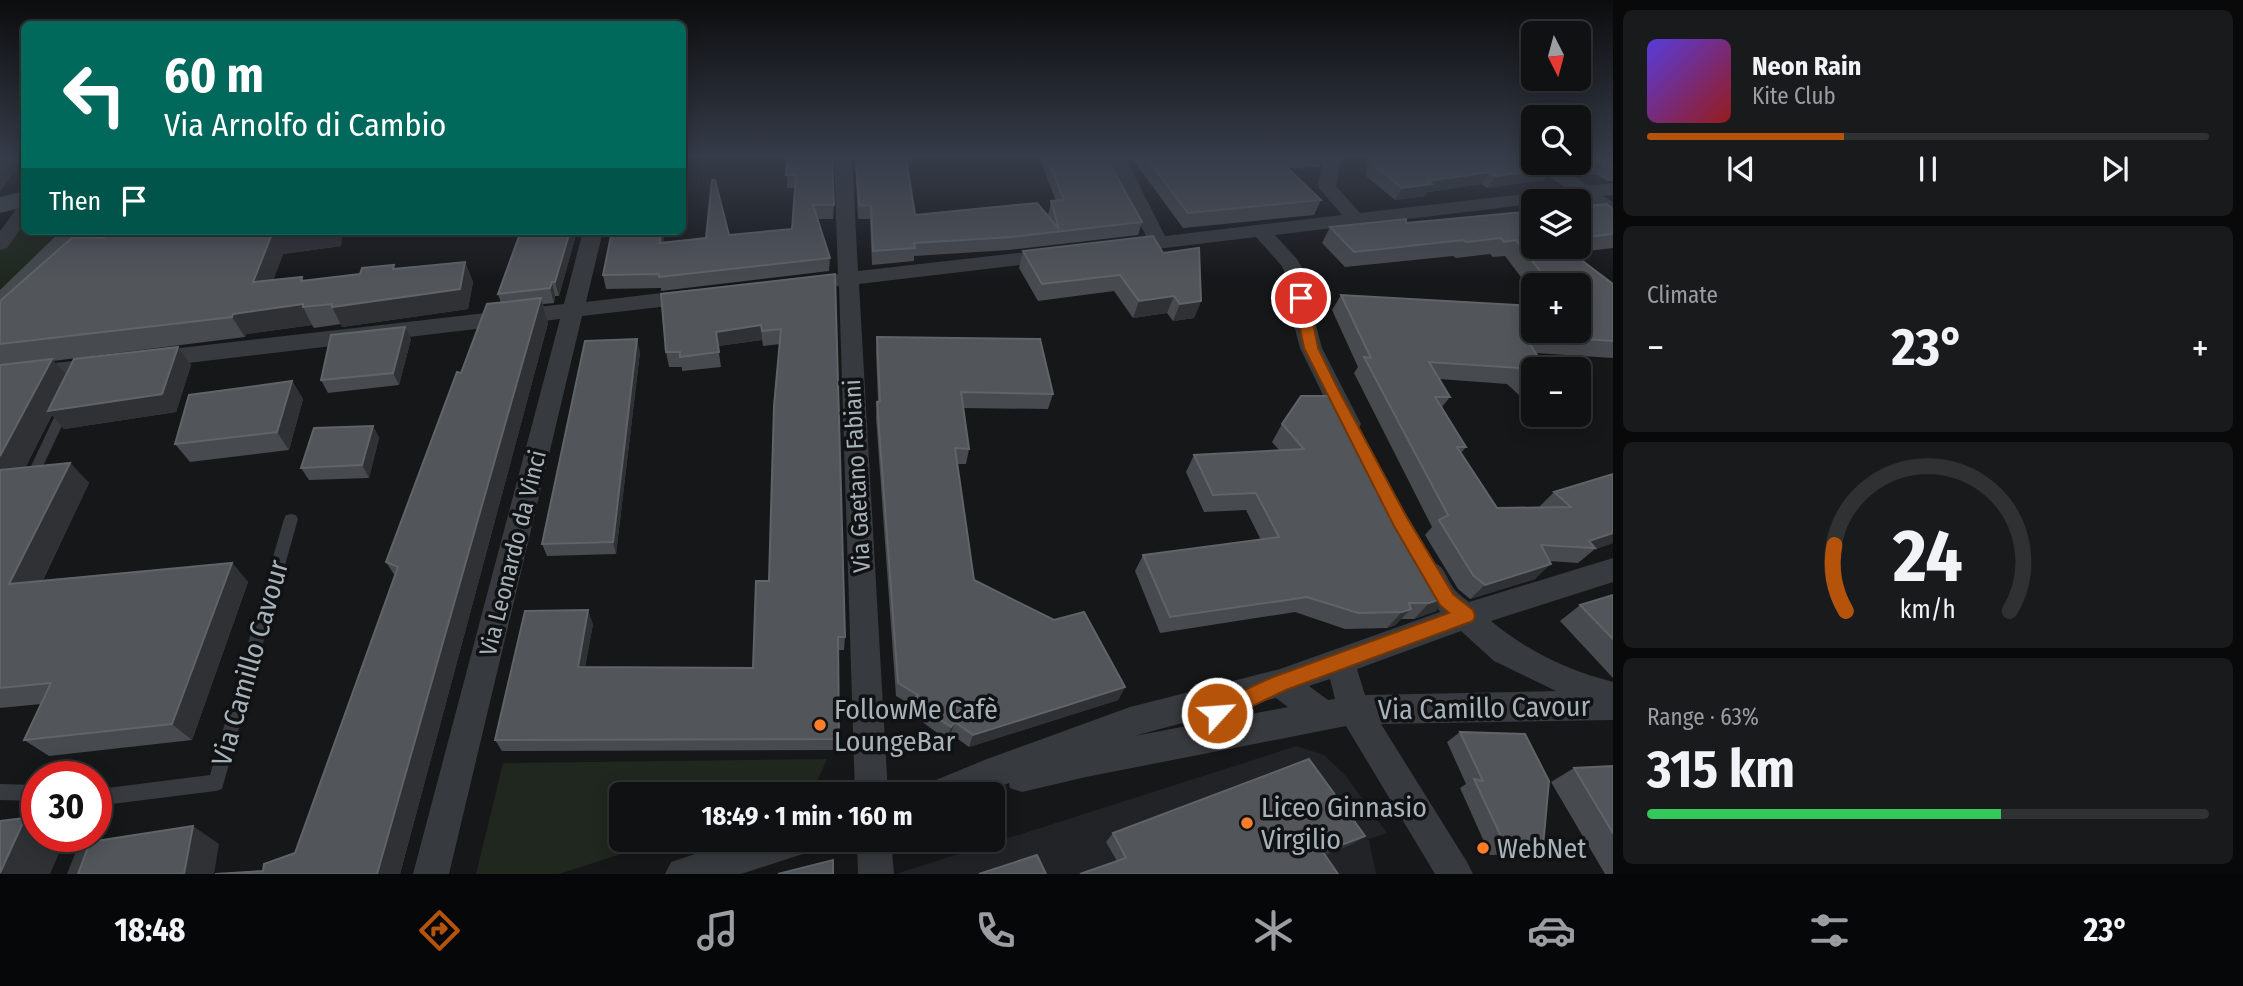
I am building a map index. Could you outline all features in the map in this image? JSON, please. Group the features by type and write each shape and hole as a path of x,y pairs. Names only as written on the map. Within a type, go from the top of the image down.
{"main road":[{"path":"0,208 21,200"},
{"path":"0,208 21,207"},
{"path":"0,306 74,235"}],"street":[{"name":"Via Gaetano Fabiani","path":"845,198 871,782"},
{"path":"1136,198 1159,243"},
{"path":"1336,198 1356,220"},
{"path":"1594,198 1613,210"},
{"path":"1097,250 1521,201"},
{"path":"0,244 21,216"},
{"path":"1261,231 1290,263 1300,282 1302,314 1311,348 1362,448"},
{"name":"Via Leonardo da Vinci","path":"431,874 592,235"},
{"path":"786,286 1070,253"},
{"path":"0,377 81,373 131,362 720,293"},
{"path":"1420,555 1446,600 1505,651 1557,678 1613,696"},
{"name":"Via Camillo Cavour","path":"1086,761 1217,713 1280,683 1340,661 1466,616 1613,570"},
{"name":"Via Camillo Cavour","path":"1340,661 1340,713"},
{"path":"1280,683 1340,713 1455,874"},
{"name":"Via Camillo Cavour","path":"970,782 1130,722 1280,683"},
{"name":"Via Camillo Cavour","path":"994,782 1086,761 1340,713 1613,705"},
{"path":"683,874 757,852"},
{"path":"875,852 876,874"}],"lane":[{"path":"30,482 68,402"},
{"name":"Via Camillo Cavour","path":"112,794 216,783 291,519"},
{"path":"0,792 21,793"},
{"path":"76,874 85,852"}],"shaded area":[{"path":"21,216 21,235 73,235 0,306 0,244"},
{"path":"1297,746 1324,755 1345,775 1387,833 1366,840 1369,840 1376,874 896,874 965,852 1005,852 1005,839"},
{"path":"827,759 817,782 609,782 609,852 628,852 559,874 476,874 503,763"}],"building":[{"path":"710,198 720,198 729,235 792,229 794,198 834,198 834,205 813,205 830,258 659,277 659,274 603,275 611,235 661,235 660,243 706,238"},
{"path":"859,198 912,198 915,215 1037,203 1059,229 1051,201 1064,200 1063,198 1129,198 1142,222 1012,237 914,243 915,248 873,251 871,206 859,205"},
{"path":"1177,198 1319,198 1321,200 1188,213"},
{"path":"1607,204 1613,209 1613,234 1591,237 1591,206"},
{"path":"1521,212 1521,246 1516,240 1504,242 1501,238 1354,252 1330,227 1406,219 1406,223"},
{"path":"105,235 272,235 253,282 302,277 301,281 360,274 362,268 394,265 393,269 465,262 460,289 332,307 332,304 303,307 303,304 233,314 232,317 0,344 0,301 73,237 104,238"},
{"path":"520,235 569,235 555,282 552,282 550,288 498,294"},
{"path":"1153,236 1163,253 1199,248 1201,301 1180,304 1174,296 1139,301 1120,275 1042,284 1023,251"},
{"path":"1531,259 1580,259 1613,284 1613,341 1591,340 1591,273 1542,273"},
{"path":"835,274 845,637 838,637 839,739 495,740 525,611 588,610 578,667 753,668 756,581 769,581 774,406 781,329 762,331 761,325 716,332 719,352 680,357 680,352 666,352 661,294"},
{"path":"1341,295 1521,305 1521,343 1529,343 1538,357 1521,357 1521,369 1429,362 1450,397 1435,397 1466,447 1457,447 1497,508 1571,507 1554,492 1613,474 1613,533 1589,541 1595,548 1541,545 1551,564 1485,585 1473,575 1439,520 1448,515 1364,357 1371,358"},
{"path":"541,298 377,874 215,874 263,871 264,864 295,853 398,567 386,562 457,372 461,373 487,304"},
{"path":"405,327 393,373 321,380 331,335"},
{"path":"877,337 1040,339 1053,394 961,392 969,449 955,448 974,580 1054,620 1084,612 1125,687 973,735 955,722 951,727 912,701 918,695 898,683 877,402 880,401"},
{"path":"637,339 613,542 542,544 585,341"},
{"path":"178,347 162,394 48,411 74,359"},
{"path":"52,359 0,456 0,365"},
{"path":"292,381 277,432 175,444 189,395"},
{"path":"1301,396 1336,396 1452,595 1429,603 1409,603 1411,609 1402,612 1358,613 1307,597 1170,617 1143,555 1279,537 1256,493 1213,495 1194,455 1304,449 1282,424"},
{"path":"373,426 362,465 301,468 314,428"},
{"path":"70,463 9,584 232,563 172,724 24,740 51,683 0,688 0,470"},
{"path":"1613,595 1613,639 1580,605"},
{"path":"1460,732 1525,734 1549,781 1543,846 1506,847 1474,779 1483,781"},
{"name":"Liceo Ginnasio Virgilio","path":"1309,759 1365,836 1323,852 1338,874 1080,874 1126,858 1113,833"},
{"path":"1613,766 1613,833 1574,768"},
{"path":"21,818 21,827 0,873 0,821"},
{"path":"193,826 184,874 78,874 86,852 112,852 112,839"},
{"path":"1037,855 1046,874 979,874"},
{"path":"833,860 833,874 778,874"}],"place":[{"name":"FollowMe Cafè LoungeBar","path":"820,725"},
{"name":"Liceo Ginnasio Virgilio","path":"1247,823"},
{"name":"WebNet","path":"1483,848"}],"route":[{"path":"1217,713 1280,683 1466,616 1446,600 1400,521 1330,387 1311,348 1302,314 1301,298"}]}
